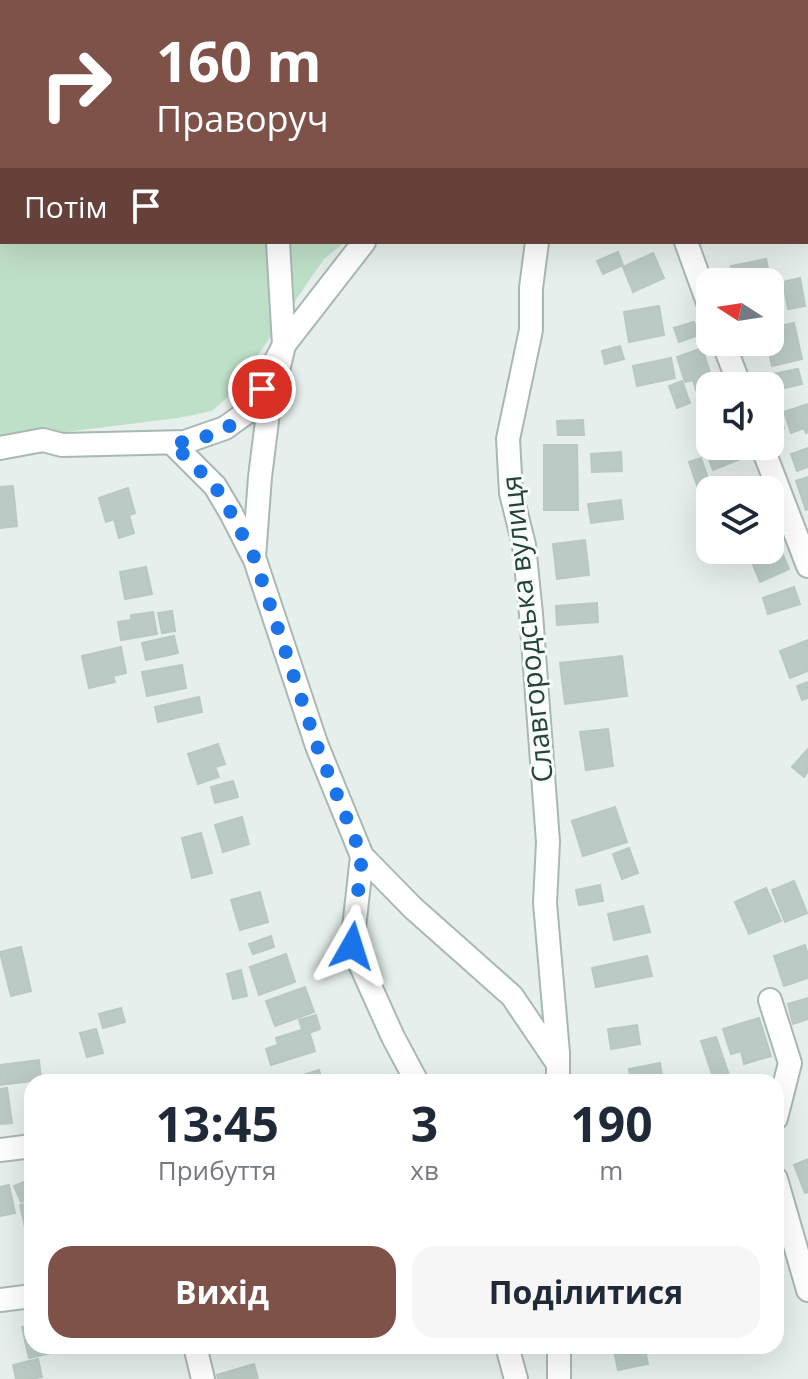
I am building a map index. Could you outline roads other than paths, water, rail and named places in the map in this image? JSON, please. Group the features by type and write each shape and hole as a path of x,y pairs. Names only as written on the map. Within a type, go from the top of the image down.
{"street":[{"path":"278,244 284,345"},
{"path":"0,448 43,440 62,445 185,442 225,428 250,410 284,345 362,244"},
{"name":"Славгородська вулиця","path":"537,244 531,288 531,330 508,439 511,493 524,545 531,614 548,842 545,903 558,1074"},
{"path":"687,244 696,269"},
{"name":"Славгородська вулиця","path":"254,557 268,413 284,345"},
{"name":"Славгородська вулиця","path":"172,443 215,486 254,557 317,746 362,856 413,908 512,996 558,1074"},
{"path":"767,460 808,566"},
{"name":"Славгородська вулиця","path":"362,856 352,946 413,1074"},
{"path":"770,1000 790,1063 784,1087"},
{"path":"0,1150 24,1147"},
{"path":"784,1207 808,1290"},
{"path":"0,1300 24,1297"},
{"path":"197,1354 203,1379"},
{"path":"509,1354 516,1379"},
{"path":"559,1354 559,1379"}]}
